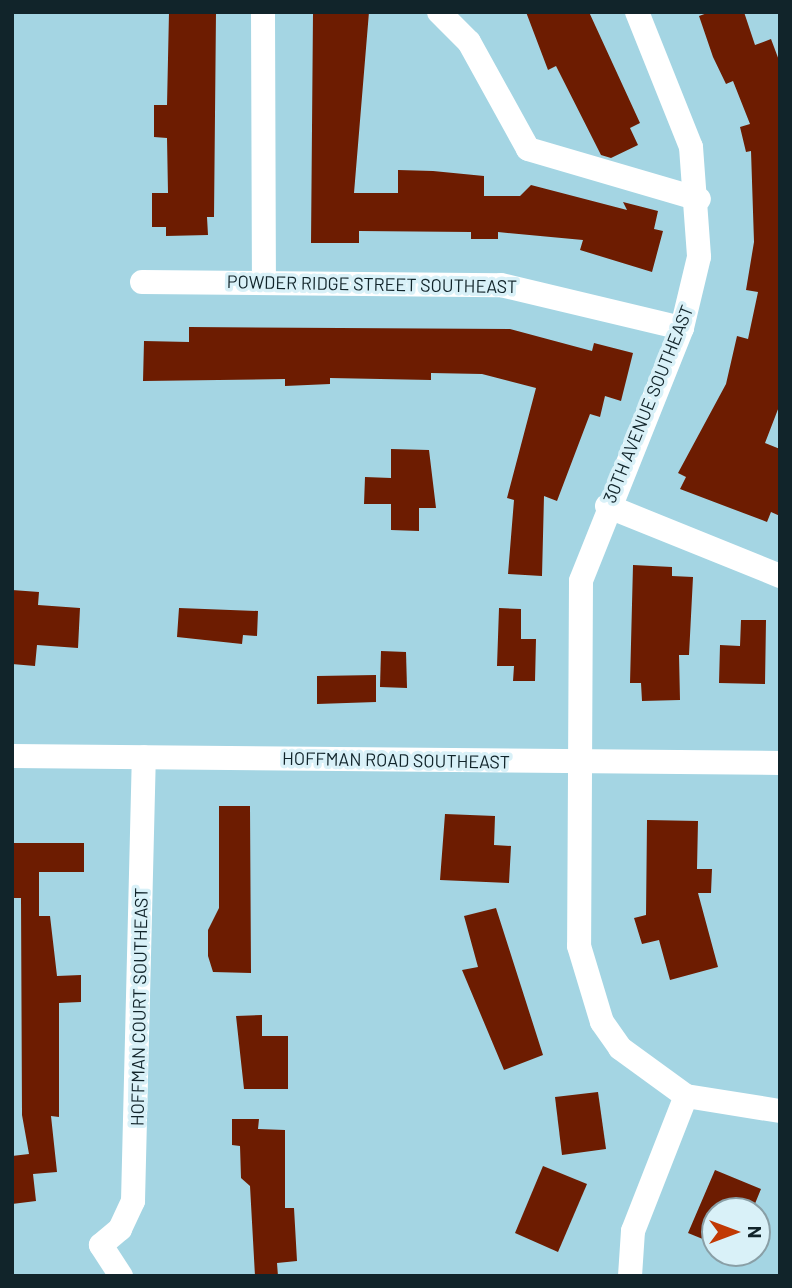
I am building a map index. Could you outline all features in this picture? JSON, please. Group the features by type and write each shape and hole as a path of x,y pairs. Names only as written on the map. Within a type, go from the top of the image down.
{"street":[{"path":"263,12 264,279"},
{"path":"439,12 469,42 528,149 699,199"},
{"name":"30TH AVENUE SOUTHEAST","path":"637,12 691,147 699,199 699,257 682,328 607,506 581,581 579,946 592,995 620,1048 685,1096"},
{"name":"POWDER RIDGE STREET SOUTHEAST","path":"142,282 264,279 501,285 682,328"},
{"path":"607,506 780,576"},
{"name":"HOFFMAN ROAD SOUTHEAST","path":"12,756 780,763"},
{"name":"HOFFMAN COURT SOUTHEAST","path":"121,1276 101,1245 120,1229 133,1201 144,757"},
{"path":"630,1276 633,1231 685,1096 780,1111"}],"building":[{"path":"169,12 216,12 214,217 207,217 208,235 166,236 166,227 152,227 152,193 168,193 167,138 154,137 154,105 167,105"},
{"path":"313,12 369,12 354,193 398,193 398,170 433,171 484,176 484,196 520,196 531,185 627,210 623,202 658,211 654,229 663,231 652,272 580,250 583,240 498,232 498,239 471,239 471,232 359,231 359,243 311,243"},
{"path":"526,12 589,12 640,123 630,128 638,145 611,158 601,155 556,66 548,70"},
{"path":"710,12 744,12 755,45 771,39 780,63 780,404 765,443 780,449 780,516 771,512 767,522 680,489 686,477 678,473 726,384 737,336 748,339 758,292 746,290 754,242 751,151 746,152 740,127 750,124 733,81 726,84 713,57 699,16"},
{"path":"189,327 510,329 592,351 594,343 633,353 621,401 605,396 600,417 590,414 557,501 544,496 542,576 508,574 514,500 507,498 536,388 482,374 431,373 431,380 330,378 330,384 285,386 285,379 143,381 144,341 189,342"},
{"path":"391,449 429,450 436,508 419,508 419,531 391,530 391,504 364,504 365,477 391,478"},
{"path":"633,565 672,567 672,576 693,577 689,655 679,655 680,700 642,701 641,683 630,683"},
{"path":"12,590 39,592 38,605 80,608 78,648 37,645 35,666 12,664"},
{"path":"179,608 258,611 257,636 243,635 242,644 177,637"},
{"path":"499,608 521,609 521,639 536,639 535,681 513,681 514,666 497,666"},
{"path":"741,620 766,620 765,684 719,683 720,645 740,646"},
{"path":"381,651 406,652 407,688 380,687"},
{"path":"376,675 376,702 317,704 317,676"},
{"path":"219,806 250,806 251,973 213,972 208,956 208,930 219,908"},
{"path":"445,814 495,816 494,845 511,846 509,883 440,880"},
{"path":"647,820 698,821 697,869 712,869 711,893 698,893 718,967 670,980 659,940 642,944 634,918 646,915"},
{"path":"12,843 84,843 84,872 39,872 39,916 50,916 57,976 81,975 81,1002 59,1003 59,1117 51,1116 57,1172 33,1174 36,1201 12,1204 12,1156 29,1154 22,1115 21,898 12,898"},
{"path":"496,908 543,1055 504,1070 462,970 478,967 464,916"},
{"path":"262,1015 262,1036 288,1036 288,1089 244,1089 236,1016"},
{"path":"598,1092 606,1149 562,1155 555,1097"},
{"path":"232,1119 259,1119 258,1129 285,1130 285,1208 294,1208 297,1261 277,1263 278,1276 255,1276 250,1186 241,1178 240,1146 232,1145"},
{"path":"543,1166 587,1184 558,1252 515,1233"},
{"path":"715,1170 761,1189 758,1197 703,1197"},
{"path":"701,1203 701,1238 688,1233"}]}
